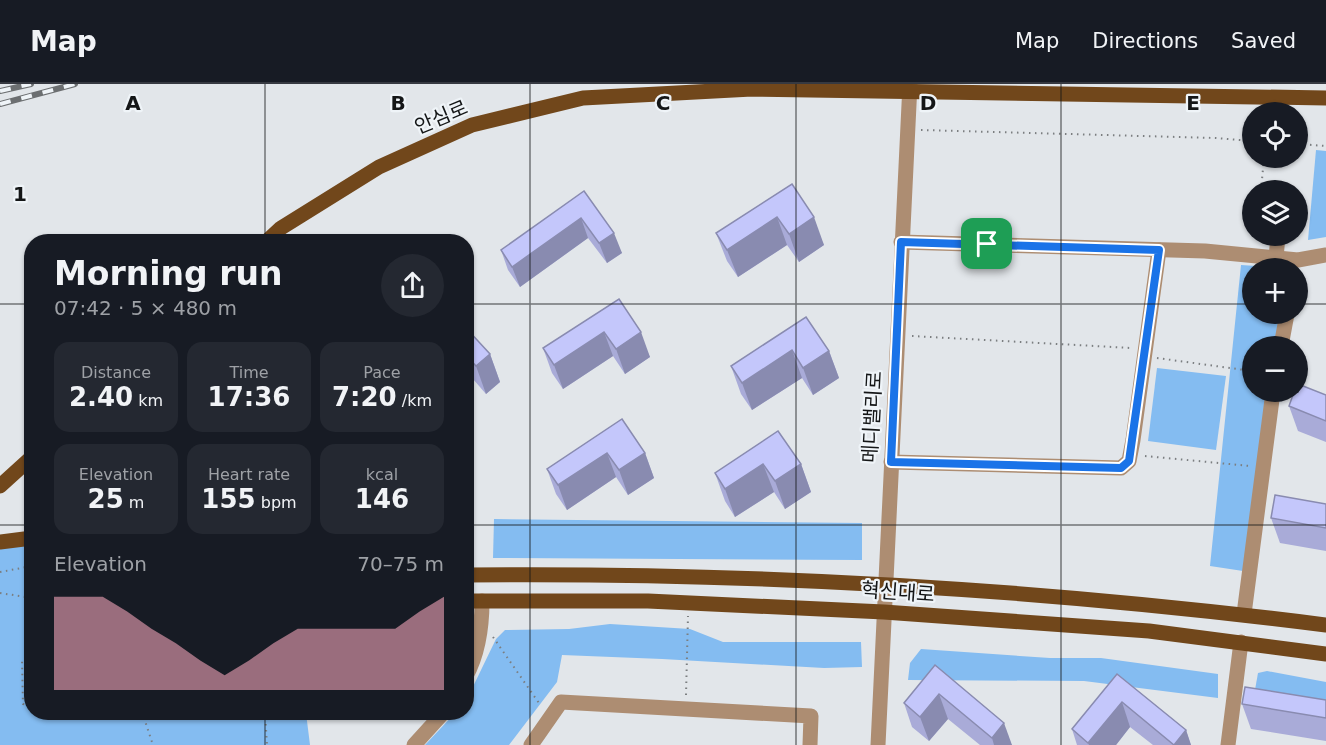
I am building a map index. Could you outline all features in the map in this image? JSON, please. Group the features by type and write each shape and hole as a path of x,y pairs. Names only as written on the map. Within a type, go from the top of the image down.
{"main road":[{"name":"안심로","path":"275,234 389,162 472,125 583,98 752,89 909,88 1326,98"},
{"path":"0,486 24,464"},
{"path":"0,542 24,539"},
{"path":"474,575 690,575 885,585 1129,602 1326,625"},
{"name":"혁신대로","path":"474,601 648,601 884,612 1149,631 1326,654"}],"street":[{"name":"메디밸리로","path":"878,745 909,88"},
{"path":"901,242 1204,251 1276,258 1277,246"},
{"path":"891,462 1121,468 1129,461 1159,250"},
{"path":"1308,261 1326,255"},
{"path":"1244,615 1272,402"},
{"path":"474,601 482,620 474,653"},
{"path":"1228,745 1241,642"},
{"path":"531,745 561,702 811,716 810,745"},
{"path":"414,745 437,720"}],"path":[{"path":"906,129 1203,137 1242,140"},
{"path":"1308,145 1326,146"},
{"path":"897,335 1145,353 1242,369"},
{"path":"1130,455 1263,467"},
{"path":"0,572 24,568"},
{"path":"0,593 24,597"},
{"path":"686,709 688,603"},
{"path":"482,620 549,718"},
{"path":"24,660 22,661 24,704"},
{"path":"145,720 153,745"},
{"path":"265,720 267,745"}],"shaded area":[{"path":"1316,150 1326,151 1326,237 1308,240"},
{"path":"1242,265 1242,324 1279,324 1277,336 1242,336 1242,402 1268,402 1243,571 1210,566"},
{"path":"1157,368 1226,376 1216,450 1148,441"},
{"path":"494,519 862,523 862,560 493,558"},
{"path":"24,540 24,720 307,720 310,745 0,745 0,542"},
{"path":"610,624 690,629 723,642 861,642 862,667 824,668 562,655 557,682 509,745 425,745 448,720 474,720 474,685 496,639 505,630 569,629"},
{"path":"921,649 1050,658 1101,658 1218,674 1218,698 1084,681 908,680 910,663"},
{"path":"1267,671 1326,682 1326,711 1253,701 1258,673"}],"building":[{"path":"792,184 814,217 789,234 777,217 727,250 716,233"},
{"path":"584,191 614,233 599,243 581,218 512,267 501,250"},
{"path":"619,299 641,332 616,349 604,332 554,365 543,348"},
{"path":"806,317 829,351 803,368 792,350 742,383 731,366"},
{"path":"474,337 490,354 476,366 474,364"},
{"path":"1308,388 1326,395 1326,421 1289,406 1290,402 1308,402"},
{"path":"622,419 645,453 619,470 607,453 558,485 547,469"},
{"path":"778,431 801,464 775,481 763,464 725,489 715,473"},
{"path":"1275,495 1326,504 1326,528 1271,518"},
{"path":"935,665 1004,723 992,738 939,694 920,717 904,703"},
{"path":"1117,674 1186,730 1174,745 1122,702 1088,743 1072,729"},
{"path":"1245,687 1326,700 1326,718 1242,704"}],"railway":[{"path":"0,91 31,84"},
{"path":"0,104 75,84"}],"route":[{"path":"901,242 987,244 1159,250 1133,440 1129,461 1121,468 891,462 901,242"}]}
